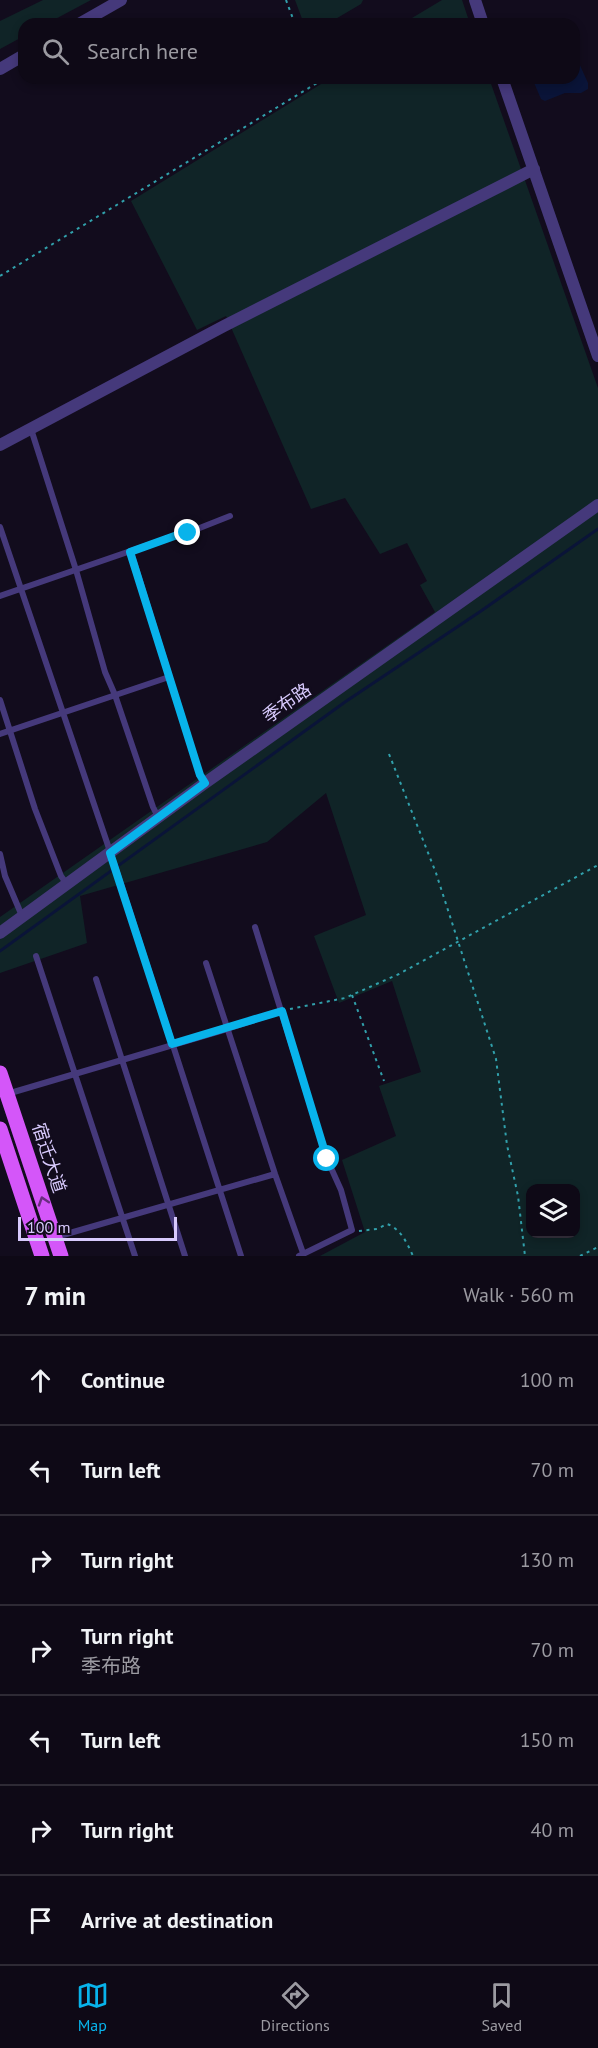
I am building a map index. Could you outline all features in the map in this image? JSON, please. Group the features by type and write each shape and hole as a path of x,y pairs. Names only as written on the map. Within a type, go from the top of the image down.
{"main road":[{"name":"宿迁大道","path":"0,1073 61,1256"},
{"name":"宿迁大道","path":"0,1129 42,1256"}],"street":[{"path":"90,18 121,0"},
{"path":"475,0 481,18"},
{"path":"0,69 18,59"},
{"path":"504,84 598,356"},
{"path":"0,445 235,321 534,169"},
{"name":"季布路","path":"0,933 66,883 112,858 205,783 598,505"}],"lane":[{"path":"31,429 76,570 105,672 153,807 159,818"},
{"path":"0,596 188,533 230,516"},
{"path":"0,527 117,872 241,1256"},
{"path":"130,552 200,775 205,783"},
{"path":"0,734 169,677"},
{"path":"0,700 35,809 66,883"},
{"path":"0,854 5,876 22,916"},
{"path":"206,963 301,1254 352,1230 341,1190 327,1159 255,927"},
{"path":"36,956 135,1256"},
{"path":"96,978 186,1256"},
{"path":"7,1094 282,1011"},
{"path":"55,1238 275,1174"}],"path":[{"path":"286,0 293,18"},
{"path":"0,276 315,84"},
{"path":"390,754 436,873 496,1059 507,1145 518,1196 525,1256"},
{"path":"282,1011 352,996 399,974 598,865"},
{"path":"352,996 384,1082"},
{"path":"352,1230 377,1229 387,1224 393,1226 401,1233 413,1256"},
{"path":"580,1256 598,1247"}],"green space":[{"path":"43,0 91,0 57,18 18,18 18,39 0,49 0,21"},
{"path":"295,0 363,0 361,4 337,18 302,18"},
{"path":"442,0 462,0 468,18 412,18"},
{"path":"321,84 491,84 598,388 598,1256 320,1256 365,1232 342,1160 396,1136 379,1086 421,1072 392,981 339,1003 314,936 366,915 326,793 267,842 80,896 87,943 0,973 0,917 435,612 420,585 427,581 407,543 380,554 345,498 311,509 226,316 197,330 131,201"}],"water":[{"path":"580,65 588,83 588,89 581,93 565,93 545,101 541,99 535,84 580,84"}],"waterway":[{"path":"0,951 345,702 598,529"}],"route":[{"path":"188,533 130,552 200,775 205,783 110,853 172,1044 282,1011 327,1159"}]}
